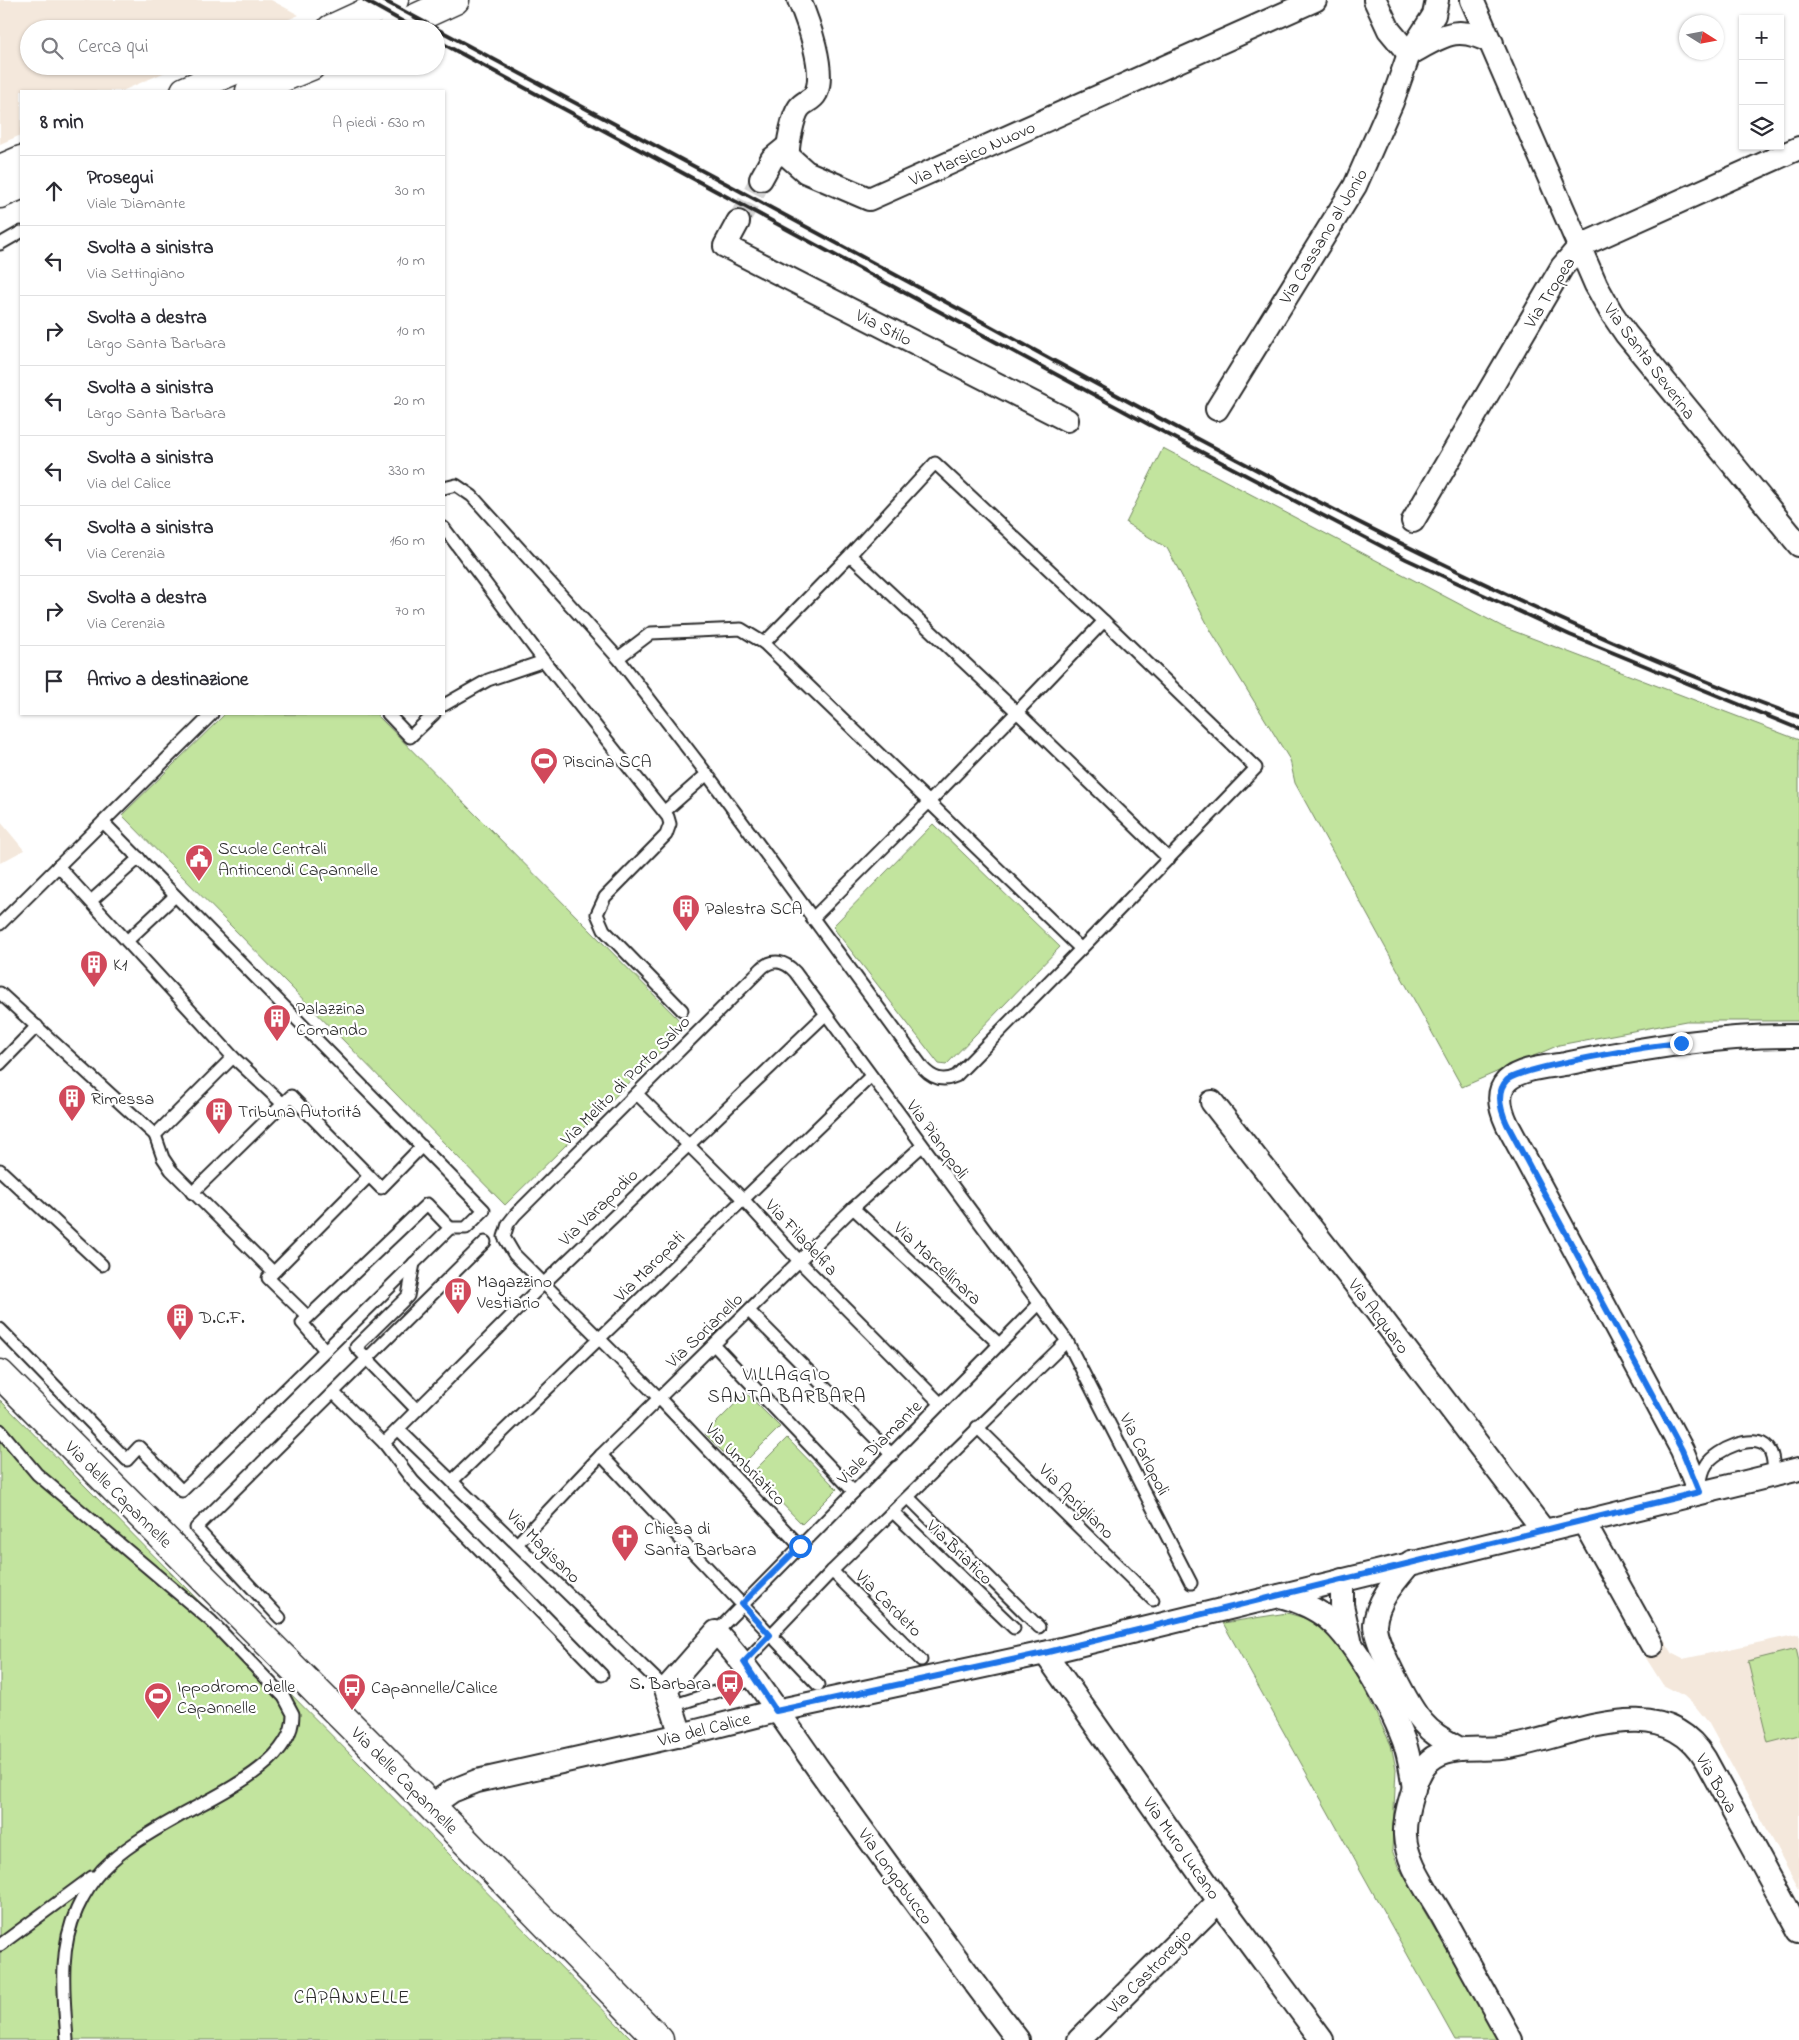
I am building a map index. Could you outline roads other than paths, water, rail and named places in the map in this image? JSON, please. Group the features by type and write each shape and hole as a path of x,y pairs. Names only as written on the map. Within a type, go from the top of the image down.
{"street":[{"path":"351,20 394,0"},
{"path":"412,20 455,0"},
{"path":"761,179 772,159 788,146 798,110 813,98 818,87 811,28 799,0"},
{"name":"Via Marsico Nuovo","path":"788,146 789,159 800,169 869,198 1315,0"},
{"path":"1375,0 1389,30 1409,54 1444,35 1459,32 1469,33 1492,43"},
{"name":"Via Cassano al Jonio","path":"1217,409 1355,186 1392,102 1409,54 1434,15 1437,0"},
{"name":"Via Santa Severina","path":"1472,0 1603,299 1626,334 1799,546"},
{"path":"187,90 223,75"},
{"path":"252,90 288,75"},
{"name":"Via Tropea","path":"1412,521 1562,267 1580,246 1799,148"},
{"path":"0,169 20,160"},
{"path":"0,194 20,185"},
{"name":"Via Stilo","path":"738,222 725,246 1068,420"},
{"path":"1699,1492 1682,1450 1507,1124 1501,1109 1500,1093 1508,1080 1519,1074 1634,1050 1696,1042 1799,1036"},
{"name":"Via Acquaro","path":"1212,1102 1374,1308 1544,1530"},
{"name":"Via delle Capannelle","path":"0,1374 431,1806 659,2040"},
{"name":"Via del Calice","path":"431,1806 452,1791 477,1781 681,1735 776,1711 1044,1653 1411,1562 1799,1469"},
{"path":"1583,1521 1652,1645"},
{"path":"1375,1622 1388,1590 1411,1562"},
{"name":"Via Bova","path":"1414,1789 1408,1755 1399,1729 1351,1643 1343,1614 1351,1578 1370,1594 1379,1644 1421,1722 1435,1734 1460,1749"},
{"name":"Via Bova","path":"1280,1596 1305,1604 1322,1614 1351,1643"},
{"path":"681,1735 669,1698 716,1632"},
{"name":"Via Longobucco","path":"716,1632 750,1671 776,1711 950,1951 1018,2040"},
{"name":"Via Muro Lucano","path":"1044,1653 1219,1901 1322,2040"},
{"name":"Via Bova","path":"1511,2040 1419,1876 1408,1852 1404,1829 1414,1789 1428,1761 1445,1752 1460,1749 1492,1750 1512,1747 1569,1732 1625,1721 1658,1724 1682,1734 1698,1749 1708,1765 1799,1932"},
{"name":"Via Castroregio","path":"1080,2040 1219,1901"}],"lane":[{"path":"0,244 20,233"},
{"path":"445,488 456,485 472,496 618,658 707,774 923,1068 940,1080 956,1076 970,1063 1256,768 1104,621 935,463 850,555 764,643"},
{"path":"445,529 544,660 665,811 670,824 666,835 605,896 597,914 604,930 682,1010"},
{"path":"850,555 1169,858"},
{"path":"812,919 929,802 1104,621"},
{"path":"618,658 651,633 742,629 764,643 1081,949"},
{"path":"445,704 488,680 544,660"},
{"path":"0,924 211,715"},
{"path":"389,715 410,737 433,715"},
{"path":"665,811 707,774"},
{"path":"0,1329 127,1460 139,1447 182,1491 450,1228 466,1228 484,1210 103,822"},
{"path":"91,901 139,858"},
{"path":"58,866 234,1057 283,1104"},
{"path":"127,941 175,896"},
{"name":"Via Pianopoli","path":"779,962 791,968 1040,1303 1066,1341"},
{"name":"Via Melito di Porto Salvo","path":"504,1233 515,1215 762,968 769,963 779,962"},
{"path":"0,993 155,1135 167,1165 192,1193 273,1272"},
{"name":"Via Varapodio","path":"384,1443 543,1284 825,1015"},
{"path":"0,1064 37,1026"},
{"path":"155,1135 234,1057"},
{"name":"Via Maropati","path":"452,1481 600,1339 742,1198 871,1076"},
{"name":"Via Filadelfia","path":"636,1094 742,1198 800,1262 941,1404"},
{"path":"192,1193 291,1096 381,1188 422,1146"},
{"name":"Via Sorianello","path":"517,1544 600,1455 800,1262 853,1208 922,1146"},
{"path":"0,1170 102,1266"},
{"path":"308,1317 268,1278 369,1176"},
{"path":"325,1350 302,1323 308,1317 427,1204 450,1228"},
{"name":"Via Marcellinara","path":"853,1208 999,1344"},
{"name":"Via Umbriatico","path":"504,1233 508,1248 659,1398 800,1546"},
{"path":"280,1618 196,1528 485,1242"},
{"path":"414,1263 408,1296 356,1347 417,1410"},
{"name":"Viale Diamante","path":"716,1632 1040,1303"},
{"path":"749,1311 892,1455"},
{"path":"669,1698 750,1671 770,1635 832,1571 1066,1341"},
{"name":"Via Carlopoli","path":"1066,1341 1191,1583"},
{"path":"714,1345 854,1492"},
{"path":"334,1393 384,1443 413,1481 602,1674"},
{"name":"Via Aprigliano","path":"977,1427 1153,1600"},
{"name":"Via Magisano","path":"398,1429 517,1544 669,1698"},
{"path":"0,1430 37,1474 211,1621 284,1697 293,1714 287,1737 260,1769 148,1835 0,1946"},
{"path":"1699,1492 1703,1472 1712,1458 1728,1449 1748,1442 1760,1442 1769,1448 1773,1458 1774,1474"},
{"path":"600,1455 818,1685"},
{"name":"Via Briatico","path":"908,1497 1039,1627"},
{"name":"Via Briatico","path":"893,1512 1014,1628"},
{"name":"Via Cardeto","path":"832,1571 921,1660"},
{"path":"1002,1617 1015,1603"},
{"path":"67,2040 64,1970 69,1931 83,1898 102,1870"}],"tunnel":[{"path":"738,222 761,179"}],"railway":[{"path":"364,0 400,20"},
{"path":"383,0 420,20"},
{"path":"445,33 1282,483 1485,584 1588,631 1693,676 1799,717"},
{"path":"445,45 1148,424 1406,559 1570,635 1799,729"}],"place":[{"name":"Piscina SCA","path":"544,785"},
{"name":"Scuole Centrali Antincendi Capannelle","path":"199,882"},
{"name":"Palestra SCA","path":"686,932"},
{"name":"K1","path":"94,988"},
{"name":"Palazzina Comando","path":"277,1042"},
{"name":"Rimessa","path":"72,1122"},
{"name":"Tribuna Autoritá","path":"219,1135"},
{"name":"Magazzino Vestiario","path":"458,1315"},
{"name":"D.C.F.","path":"180,1341"},
{"name":"Chiesa di Santa Barbara","path":"625,1562"},
{"name":"S. Barbara","path":"730,1707"},
{"name":"Capannelle/Calice","path":"352,1711"},
{"name":"Ippodromo delle Capannelle","path":"158,1720"}],"district":[{"name":"VILLAGGIO SANTA BARBARA","path":"787,1384"},
{"name":"CAPANNELLE","path":"352,1996"}]}
